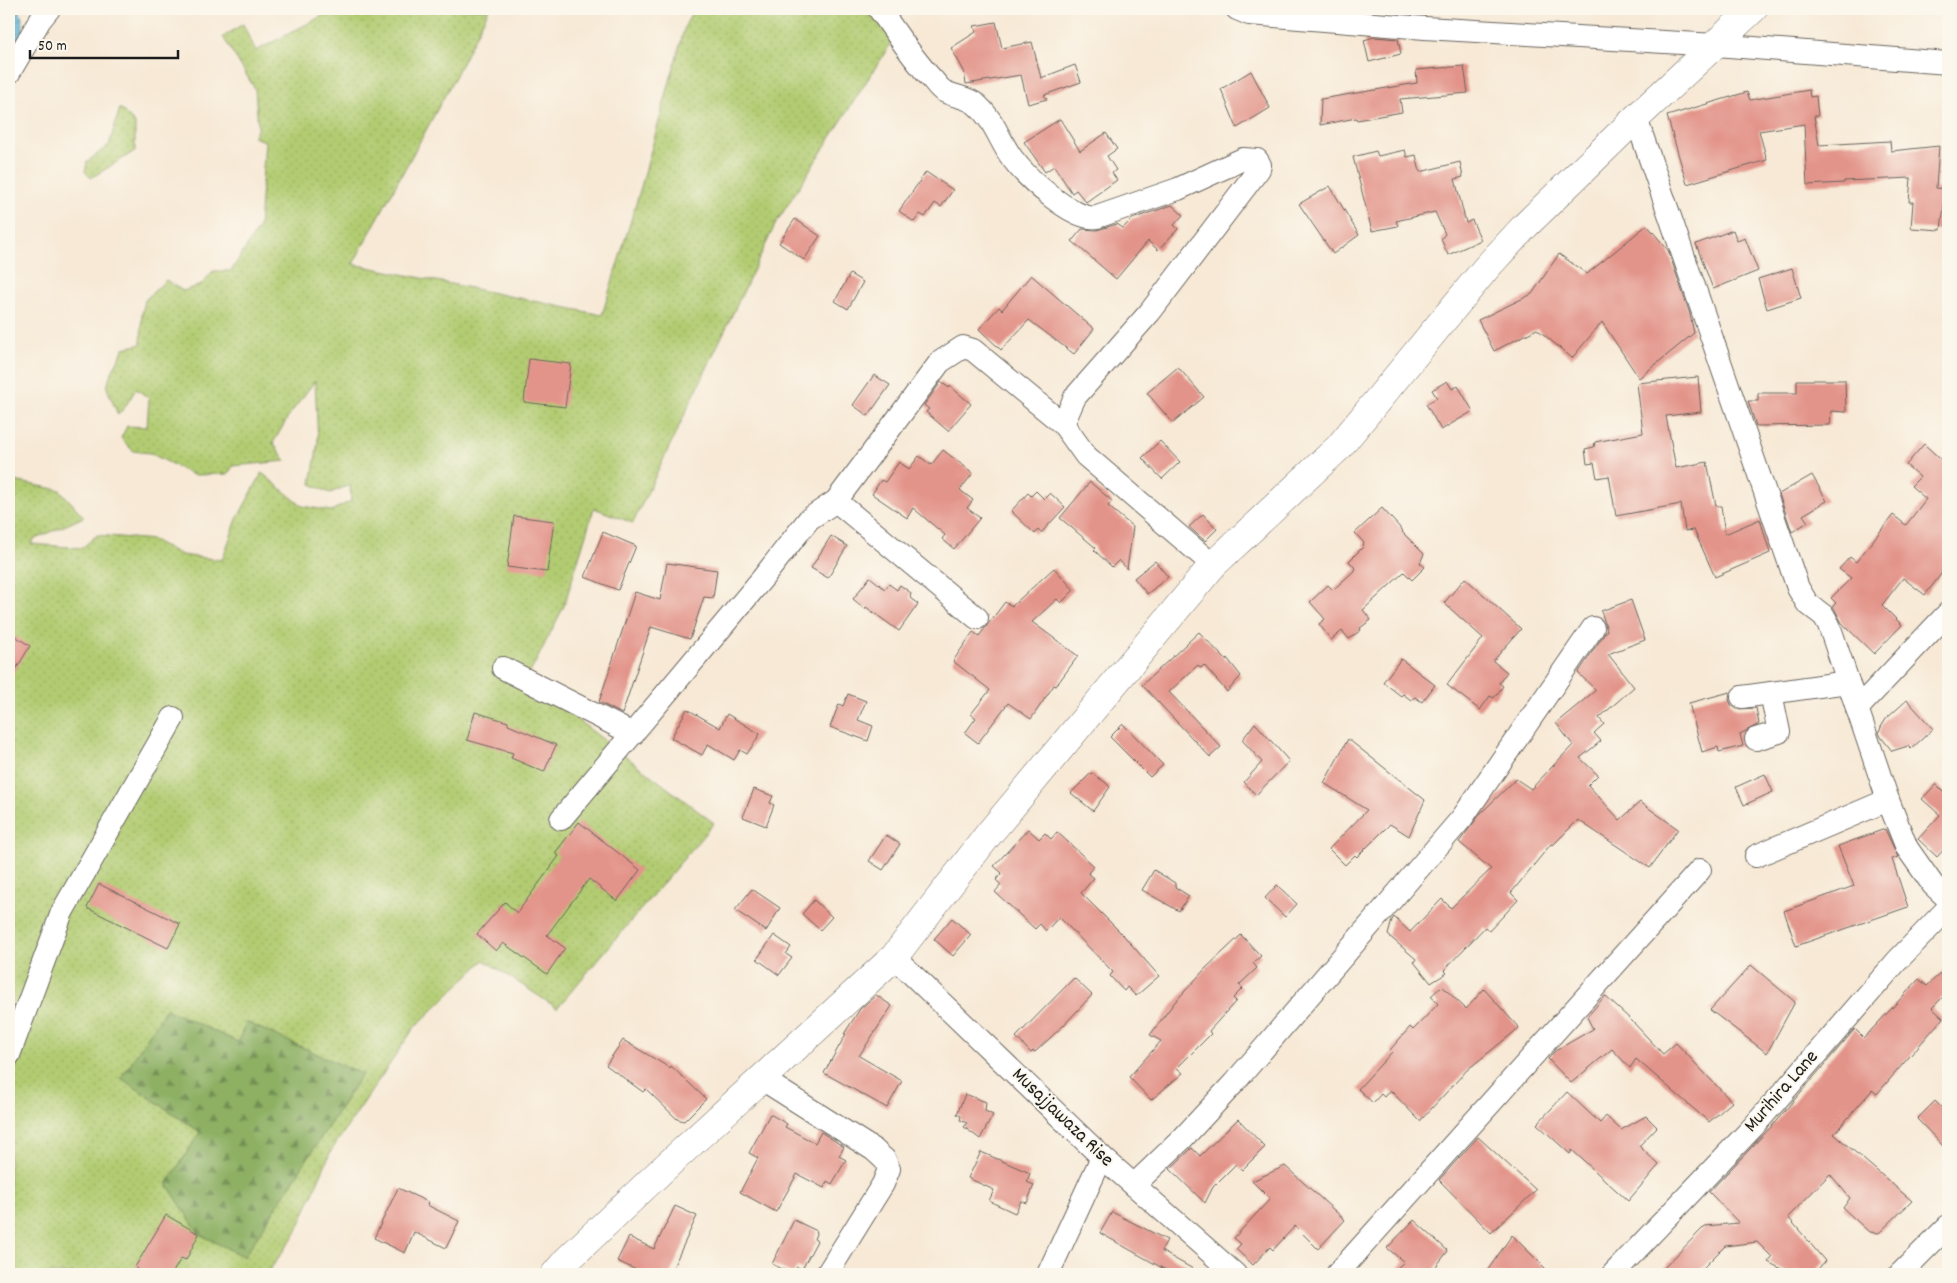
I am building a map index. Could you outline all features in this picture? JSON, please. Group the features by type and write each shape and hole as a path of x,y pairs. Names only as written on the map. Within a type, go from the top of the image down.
{"street":[{"path":"9,73 40,20 49,9"},
{"path":"879,9 920,67 942,90 970,100 977,105 1000,134 1005,146 1027,176 1071,211 1091,218 1097,217 1178,189 1243,159 1257,160 1260,165 1259,169 1150,312 1075,397 1063,424"},
{"path":"1237,9 1249,14 1425,28 1716,45 1948,63"},
{"path":"554,1274 653,1179 894,957 988,835 1212,565 1339,447 1487,267 1524,226 1753,9"},
{"path":"1636,118 1798,588 1807,603 1824,616 1829,625 1888,800 1908,848 1933,884 1948,899"},
{"path":"560,819 762,579 809,519 836,501 940,362 963,347 973,350 1063,424 1086,456 1212,565"},
{"path":"836,501 977,618"},
{"path":"1857,709 1948,613"},
{"path":"1134,1185 1182,1139 1234,1084 1462,818 1593,628"},
{"path":"503,668 633,734"},
{"path":"1742,696 1848,682"},
{"path":"1756,739 1779,732 1771,693"},
{"path":"9,1055 62,912 173,718"},
{"path":"1756,856 1888,800"},
{"path":"1337,1274 1700,870"},
{"name":"Murihira Lane","path":"1613,1274 1753,1126 1898,961 1948,908"},
{"name":"Musajjawaza Rise","path":"894,957 1102,1157 1235,1274"},
{"path":"762,1079 874,1150 886,1160 889,1169 883,1184 827,1274"},
{"path":"1048,1274 1102,1157"},
{"path":"1900,1274 1948,1226"}],"green space":[{"path":"335,9 489,9 456,75 353,264 602,315 641,187 685,26 694,9 880,9 900,29 776,223 633,523 594,508 564,606 526,681 714,823 557,1008 484,960 414,1028 331,1151 296,1233 267,1274 9,1274 9,480 60,490 84,517 33,540 31,544 82,548 97,535 153,540 181,555 222,560 237,519 262,473 302,506 331,511 351,501 350,485 330,493 311,484 318,442 315,381 290,414 273,443 286,461 233,466 228,474 193,475 150,453 133,451 121,438 127,426 147,427 149,398 136,389 118,415 107,388 110,376 124,348 141,344 142,314 145,300 166,280 183,291 201,285 213,271 231,271 259,227 265,141 253,137 258,128 255,89 223,37 243,24 256,51"},
{"path":"120,108 135,123 135,151 91,178 85,172 87,162 109,145"},
{"path":"166,1009 238,1042 246,1022 362,1074 244,1257 199,1234 167,1184 200,1132 121,1078"}],"water":[{"path":"9,9 18,9 23,24 23,31 9,67"}],"building":[{"path":"996,22 1002,48 1032,42 1041,78 1075,65 1081,82 1044,95 1047,99 1028,104 1021,75 966,84 964,71 951,48 976,32 974,26"},
{"path":"1374,37 1398,39 1401,54 1369,62 1364,40"},
{"path":"1464,66 1468,93 1400,99 1402,112 1320,125 1321,99 1417,83 1416,70"},
{"path":"1251,71 1270,108 1237,128 1221,89"},
{"path":"1809,90 1810,97 1816,96 1818,116 1814,116 1819,145 1890,141 1891,151 1939,146 1936,188 1946,189 1941,230 1911,228 1913,202 1909,202 1911,178 1844,181 1844,183 1807,185 1804,124 1759,131 1767,160 1687,184 1667,116 1747,92 1750,100"},
{"path":"1060,119 1080,151 1106,133 1117,149 1107,156 1116,170 1112,173 1117,180 1086,202 1076,190 1072,193 1054,166 1045,172 1024,142"},
{"path":"1405,150 1407,157 1416,155 1420,172 1460,162 1463,177 1455,179 1466,223 1472,220 1481,240 1448,255 1441,239 1445,234 1435,212 1396,221 1398,226 1372,231 1353,157 1376,151 1378,156"},
{"path":"926,172 953,190 941,207 935,203 925,217 920,214 914,222 899,211"},
{"path":"1330,186 1359,235 1333,254 1299,204"},
{"path":"1172,205 1183,215 1174,225 1178,229 1158,250 1148,241 1116,279 1072,241 1082,229 1097,230 1117,224 1123,228 1132,219"},
{"path":"795,219 820,236 804,260 779,243"},
{"path":"1647,225 1668,250 1690,314 1694,333 1639,378 1602,322 1572,358 1537,329 1494,351 1478,320 1532,294 1559,254 1587,274"},
{"path":"1733,230 1737,241 1745,238 1758,271 1713,289 1696,244"},
{"path":"1792,268 1801,298 1767,309 1758,279"},
{"path":"850,274 863,282 848,309 835,301"},
{"path":"1031,275 1094,329 1074,354 1029,320 1001,350 979,329 999,307 1002,310"},
{"path":"529,359 571,364 565,407 524,402"},
{"path":"1178,367 1204,397 1173,423 1147,393"},
{"path":"874,375 890,385 868,416 853,405"},
{"path":"1698,377 1701,412 1666,416 1676,468 1707,462 1716,506 1721,506 1725,534 1760,519 1770,553 1715,577 1694,530 1685,531 1681,504 1616,516 1609,476 1597,478 1594,463 1587,464 1585,449 1594,447 1595,442 1643,433 1637,383"},
{"path":"1797,380 1845,380 1846,412 1831,411 1830,425 1756,426 1748,401 1758,401 1758,393 1797,393"},
{"path":"1447,381 1452,389 1458,386 1473,411 1441,430 1426,404 1437,398 1432,390"},
{"path":"941,382 949,388 950,386 971,404 948,431 926,412 929,409 924,405"},
{"path":"1160,441 1180,462 1162,479 1142,458"},
{"path":"1924,444 1948,466 1948,565 1925,595 1903,578 1882,605 1902,625 1874,654 1842,623 1833,606 1836,603 1831,598 1851,578 1839,569 1850,557 1856,562 1893,515 1906,525 1926,499 1911,486 1920,477 1906,465"},
{"path":"943,450 973,473 960,490 973,500 967,508 980,518 954,549 942,539 945,535 913,508 907,518 872,494 881,480 885,482 899,462 909,469 919,456 931,465"},
{"path":"1812,475 1827,501 1803,515 1808,522 1792,532 1779,494"},
{"path":"1090,482 1112,501 1108,506 1133,527 1127,569 1119,560 1112,567 1094,550 1096,548 1060,518"},
{"path":"1036,491 1044,499 1050,493 1065,507 1041,533 1038,530 1035,534 1011,511 1028,493 1031,496"},
{"path":"1382,508 1424,554 1420,563 1425,567 1412,580 1404,572 1363,610 1371,620 1360,628 1361,630 1349,639 1342,631 1331,640 1319,624 1325,619 1310,602 1328,585 1333,590 1356,569 1349,561 1364,546 1364,543 1355,533"},
{"path":"1203,514 1217,529 1205,541 1189,527"},
{"path":"514,516 554,521 547,572 507,567"},
{"path":"603,532 636,546 618,590 585,577"},
{"path":"831,536 847,546 828,578 811,568"},
{"path":"1155,561 1168,577 1147,594 1134,578"},
{"path":"667,563 717,570 713,598 704,597 690,639 651,627 622,714 599,702 635,592 660,600"},
{"path":"1054,568 1074,590 1061,603 1057,599 1032,622 1078,656 1056,686 1054,685 1031,719 1008,703 978,743 965,733 976,718 971,714 990,690 953,661 973,632 979,636 1005,602 1012,606"},
{"path":"870,577 885,589 889,584 897,590 900,585 911,593 910,598 918,604 899,631 853,599"},
{"path":"1465,578 1521,629 1493,661 1507,672 1499,683 1503,686 1494,698 1490,696 1480,710 1447,685 1483,638 1444,603"},
{"path":"1631,600 1645,640 1608,654 1634,687 1599,718 1604,724 1594,733 1601,741 1580,758 1598,775 1588,785 1620,820 1640,802 1678,829 1650,868 1578,820 1553,845 1551,844 1511,893 1518,900 1489,931 1485,927 1444,970 1447,973 1431,983 1414,962 1416,959 1388,935 1392,920 1394,917 1410,932 1442,899 1451,908 1491,869 1459,842 1481,813 1516,779 1531,789 1573,745 1556,723 1596,690 1578,673 1607,630 1601,611"},
{"path":"9,632 30,646 9,681"},
{"path":"1199,632 1226,660 1227,658 1241,676 1227,692 1204,665 1201,668 1198,665 1169,692 1221,747 1210,757 1142,685"},
{"path":"1401,659 1435,685 1422,702 1415,697 1411,700 1403,694 1401,696 1383,682"},
{"path":"1730,692 1729,699 1731,705 1737,709 1756,708 1759,724 1740,734 1743,746 1719,752 1718,747 1702,752 1689,703"},
{"path":"848,694 866,701 858,720 873,726 868,741 830,727 839,704 843,706"},
{"path":"1907,700 1933,729 1911,749 1908,746 1892,751 1879,733 1886,719"},
{"path":"687,709 720,728 727,714 760,734 747,754 740,750 734,760 708,744 702,755 671,738"},
{"path":"475,712 508,722 508,725 556,745 544,772 511,758 513,753 467,740"},
{"path":"1255,723 1289,761 1256,795 1244,782 1262,762 1242,740"},
{"path":"1123,724 1163,765 1150,777 1110,737"},
{"path":"1348,739 1425,800 1409,836 1390,824 1357,857 1355,855 1345,865 1329,849 1367,810 1324,783"},
{"path":"1091,773 1110,787 1093,811 1071,793"},
{"path":"1765,774 1773,792 1744,805 1736,787"},
{"path":"1936,784 1948,796 1948,845 1937,857 1918,839 1940,815 1922,799"},
{"path":"754,789 773,796 770,803 774,805 766,826 743,817"},
{"path":"579,822 640,870 617,901 589,879 547,935 565,948 547,974 503,943 496,951 477,934 505,902 517,913 559,856 555,853"},
{"path":"1028,829 1039,839 1045,833 1051,839 1057,832 1094,866 1088,873 1094,878 1081,893 1124,936 1159,976 1136,996 1127,987 1124,991 1110,976 1113,972 1059,917 1046,931 1040,924 1035,929 995,892 1001,885 996,880 1002,873 994,866"},
{"path":"1885,829 1898,857 1892,859 1908,907 1796,946 1784,911 1854,886 1838,846"},
{"path":"886,835 900,844 883,870 869,861"},
{"path":"1154,870 1175,883 1175,887 1189,896 1179,911 1142,890"},
{"path":"99,884 180,924 168,948 87,908"},
{"path":"1277,885 1297,904 1285,917 1265,898"},
{"path":"752,889 780,908 766,931 735,910"},
{"path":"814,900 832,917 820,930 802,914"},
{"path":"952,918 971,935 953,956 934,939"},
{"path":"774,935 791,947 786,954 792,958 779,975 757,959"},
{"path":"1241,935 1261,956 1253,963 1257,968 1239,985 1243,988 1233,998 1236,1001 1209,1031 1211,1034 1177,1068 1183,1073 1151,1100 1129,1077 1161,1041 1150,1035 1174,1003 1206,968"},
{"path":"1751,965 1795,1002 1767,1053 1710,1010"},
{"path":"1948,966 1948,992 1932,1008 1943,1018 1877,1094 1872,1090 1834,1134 1912,1201 1879,1233 1869,1232 1843,1208 1850,1198 1830,1174 1788,1217 1825,1261 1814,1274 1791,1274 1768,1262 1772,1257 1757,1242 1725,1246 1697,1274 1658,1274 1705,1226 1739,1223 1709,1192 1771,1127 1855,1029 1864,1038 1919,979 1927,986"},
{"path":"1074,978 1092,995 1064,1025 1035,1052 1031,1053 1016,1037"},
{"path":"1442,986 1466,1009 1484,989 1519,1028 1467,1070 1420,1121 1390,1090 1384,1097 1381,1094 1373,1103 1358,1089 1392,1052 1390,1050 1410,1027 1413,1030 1438,1004 1431,996"},
{"path":"876,995 892,1006 859,1056 902,1081 887,1108 824,1073 846,1034 844,1034 860,1009"},
{"path":"1605,996 1663,1054 1676,1043 1732,1102 1709,1122 1636,1059 1630,1068 1612,1049 1571,1083 1548,1059 1555,1051 1593,1029 1587,1017"},
{"path":"623,1040 670,1068 671,1066 706,1099 684,1121 677,1119 646,1089 643,1092 606,1065"},
{"path":"1567,1092 1600,1123 1606,1116 1621,1130 1646,1116 1657,1127 1639,1146 1659,1165 1628,1201 1572,1150 1570,1154 1537,1124"},
{"path":"965,1094 986,1102 985,1111 993,1115 980,1139 964,1127 967,1123 960,1120 961,1116 957,1114"},
{"path":"1935,1101 1948,1114 1948,1151 1917,1119"},
{"path":"770,1114 787,1124 785,1127 815,1143 821,1132 844,1147 839,1156 846,1160 832,1184 827,1181 824,1188 797,1174 776,1212 740,1192 758,1158 749,1153"},
{"path":"1238,1119 1265,1147 1242,1170 1236,1164 1213,1187 1205,1203 1170,1169 1192,1148 1200,1156"},
{"path":"1478,1137 1536,1190 1491,1233 1439,1180"},
{"path":"981,1152 1030,1173 1027,1182 1034,1185 1027,1203 1021,1201 1015,1213 989,1201 994,1190 968,1178"},
{"path":"1285,1166 1345,1220 1318,1249 1295,1226 1273,1250 1270,1247 1253,1265 1236,1249 1241,1244 1234,1238 1270,1199 1252,1181"},
{"path":"398,1188 428,1202 427,1205 459,1221 446,1248 414,1232 405,1253 374,1238"},
{"path":"675,1206 697,1216 670,1274 645,1274 617,1261 629,1237 654,1249"},
{"path":"1112,1212 1167,1240 1161,1251 1202,1274 1173,1274 1100,1233"},
{"path":"166,1215 199,1234 186,1260 181,1258 172,1274 133,1274 137,1268 135,1267"},
{"path":"794,1220 817,1231 814,1239 817,1241 802,1269 797,1267 793,1274 772,1264"},
{"path":"1414,1220 1448,1251 1430,1274 1390,1274 1404,1262 1387,1248"},
{"path":"1512,1235 1551,1274 1485,1274"}]}
